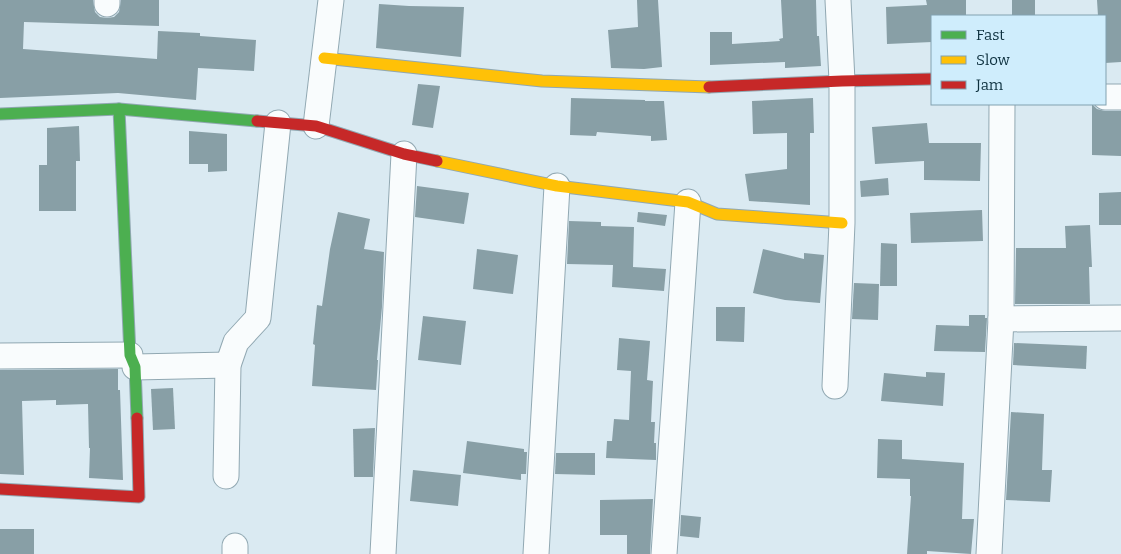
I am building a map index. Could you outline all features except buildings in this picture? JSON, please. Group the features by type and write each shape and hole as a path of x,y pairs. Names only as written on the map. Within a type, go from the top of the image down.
{"street":[{"path":"316,126 331,0"},
{"path":"835,386 842,223 842,81 838,0"},
{"path":"324,58 542,81 718,87 931,79"},
{"path":"1106,97 1121,97"},
{"path":"989,554 1000,319 1002,105"},
{"path":"0,114 119,109 316,126 404,154 557,186 688,202 717,214 842,223"},
{"path":"0,489 139,497 119,109"},
{"path":"226,476 228,365 236,342 258,318 278,123"},
{"path":"383,554 404,154"},
{"path":"536,554 557,186"},
{"path":"664,554 688,202"},
{"path":"1000,319 1121,318"},
{"path":"0,356 228,365"}],"traffic: fast":[{"path":"0,114 119,109 257,121"},
{"path":"119,109 130,355 135,367 137,418"}],"traffic: slow":[{"path":"324,58 542,81 709,87"},
{"path":"437,161 557,186 688,202 717,214 842,223"}],"traffic: jam":[{"path":"709,87 931,79"},
{"path":"257,121 316,126 404,154 437,161"},
{"path":"0,489 139,497 137,418"}]}
